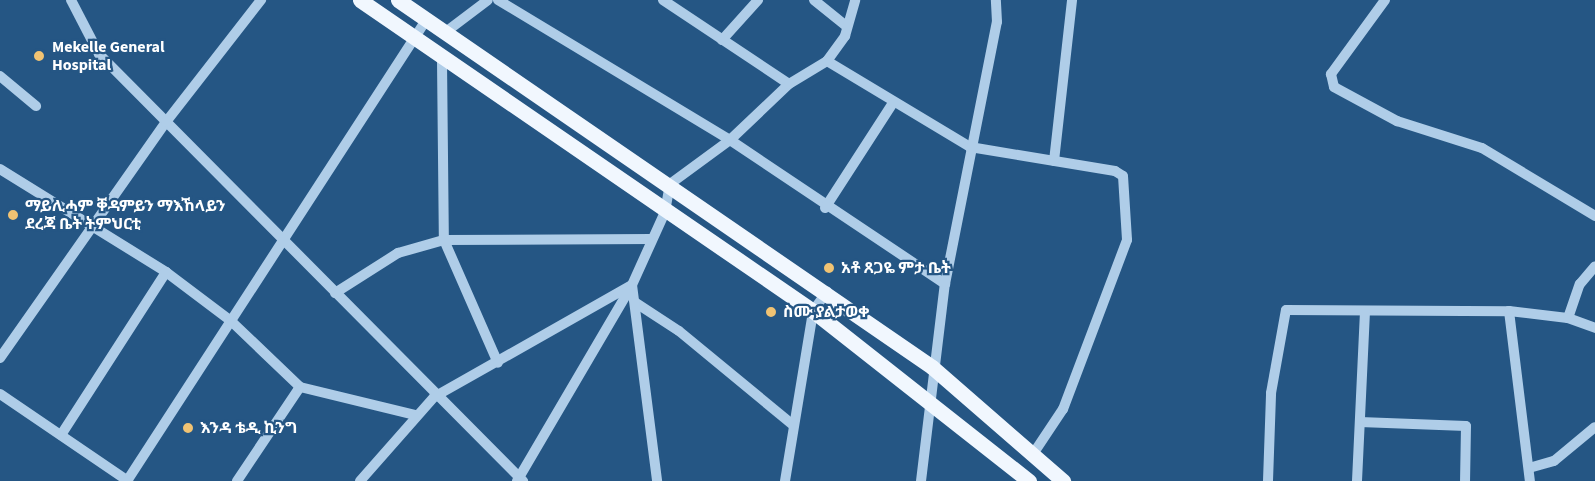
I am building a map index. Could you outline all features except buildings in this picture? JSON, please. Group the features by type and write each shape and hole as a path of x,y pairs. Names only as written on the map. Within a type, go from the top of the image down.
{"main road":[{"path":"360,0 442,61 813,311 932,401 1029,481"},
{"path":"398,0 670,184 932,367 1064,481"}],"street":[{"path":"71,0 99,54 284,239 434,397 520,480 633,285 665,212 670,184 730,140 789,84 826,61 844,36 845,25 855,0"},
{"path":"0,358 166,122 261,0"},
{"path":"447,31 488,0"},
{"path":"498,0 730,140 825,208 945,284"},
{"path":"663,0 789,84"},
{"path":"722,40 758,0"},
{"path":"814,0 845,25"},
{"path":"921,481 932,401 932,367 970,147 997,22 996,0"},
{"path":"1054,161 1072,0"},
{"path":"1385,0 1331,74 1334,87 1397,122 1482,148 1595,216"},
{"path":"0,394 127,481 426,20"},
{"path":"442,61 444,240 498,363"},
{"path":"826,61 970,147 1054,161 1123,176 1127,240 1063,409 1033,453"},
{"path":"0,76 36,106"},
{"path":"825,208 893,103"},
{"path":"0,170 93,223 166,272 231,321 300,387 415,415"},
{"path":"335,293 398,253 444,240 652,239"},
{"path":"1568,318 1580,284 1595,266"},
{"path":"61,435 166,272"},
{"path":"633,285 657,481"},
{"path":"360,481 415,415 434,397 633,285"},
{"path":"785,481 792,424 813,311 827,292"},
{"path":"636,303 679,331 792,424"},
{"path":"1268,481 1271,393 1286,310 1509,311 1568,318 1595,328"},
{"path":"1509,311 1530,481"},
{"path":"1357,481 1365,312"},
{"path":"237,481 300,387"},
{"path":"1360,422 1466,426 1465,481"},
{"path":"1529,468 1554,461 1595,427"}],"place":[{"name":"Mekelle General Hospital","path":"39,56"},
{"name":"ማይሊሓም ቐዳምይን ማእኸላይን ደረጃ ቤት ትምህርቲ","path":"13,215"},
{"name":"አቶ ጸጋዬ ምታ ቤት","path":"829,268"},
{"name":"ስሙ ያልታወቀ","path":"771,312"},
{"name":"እንዳ ቴዲ ኪንግ","path":"188,428"}]}
